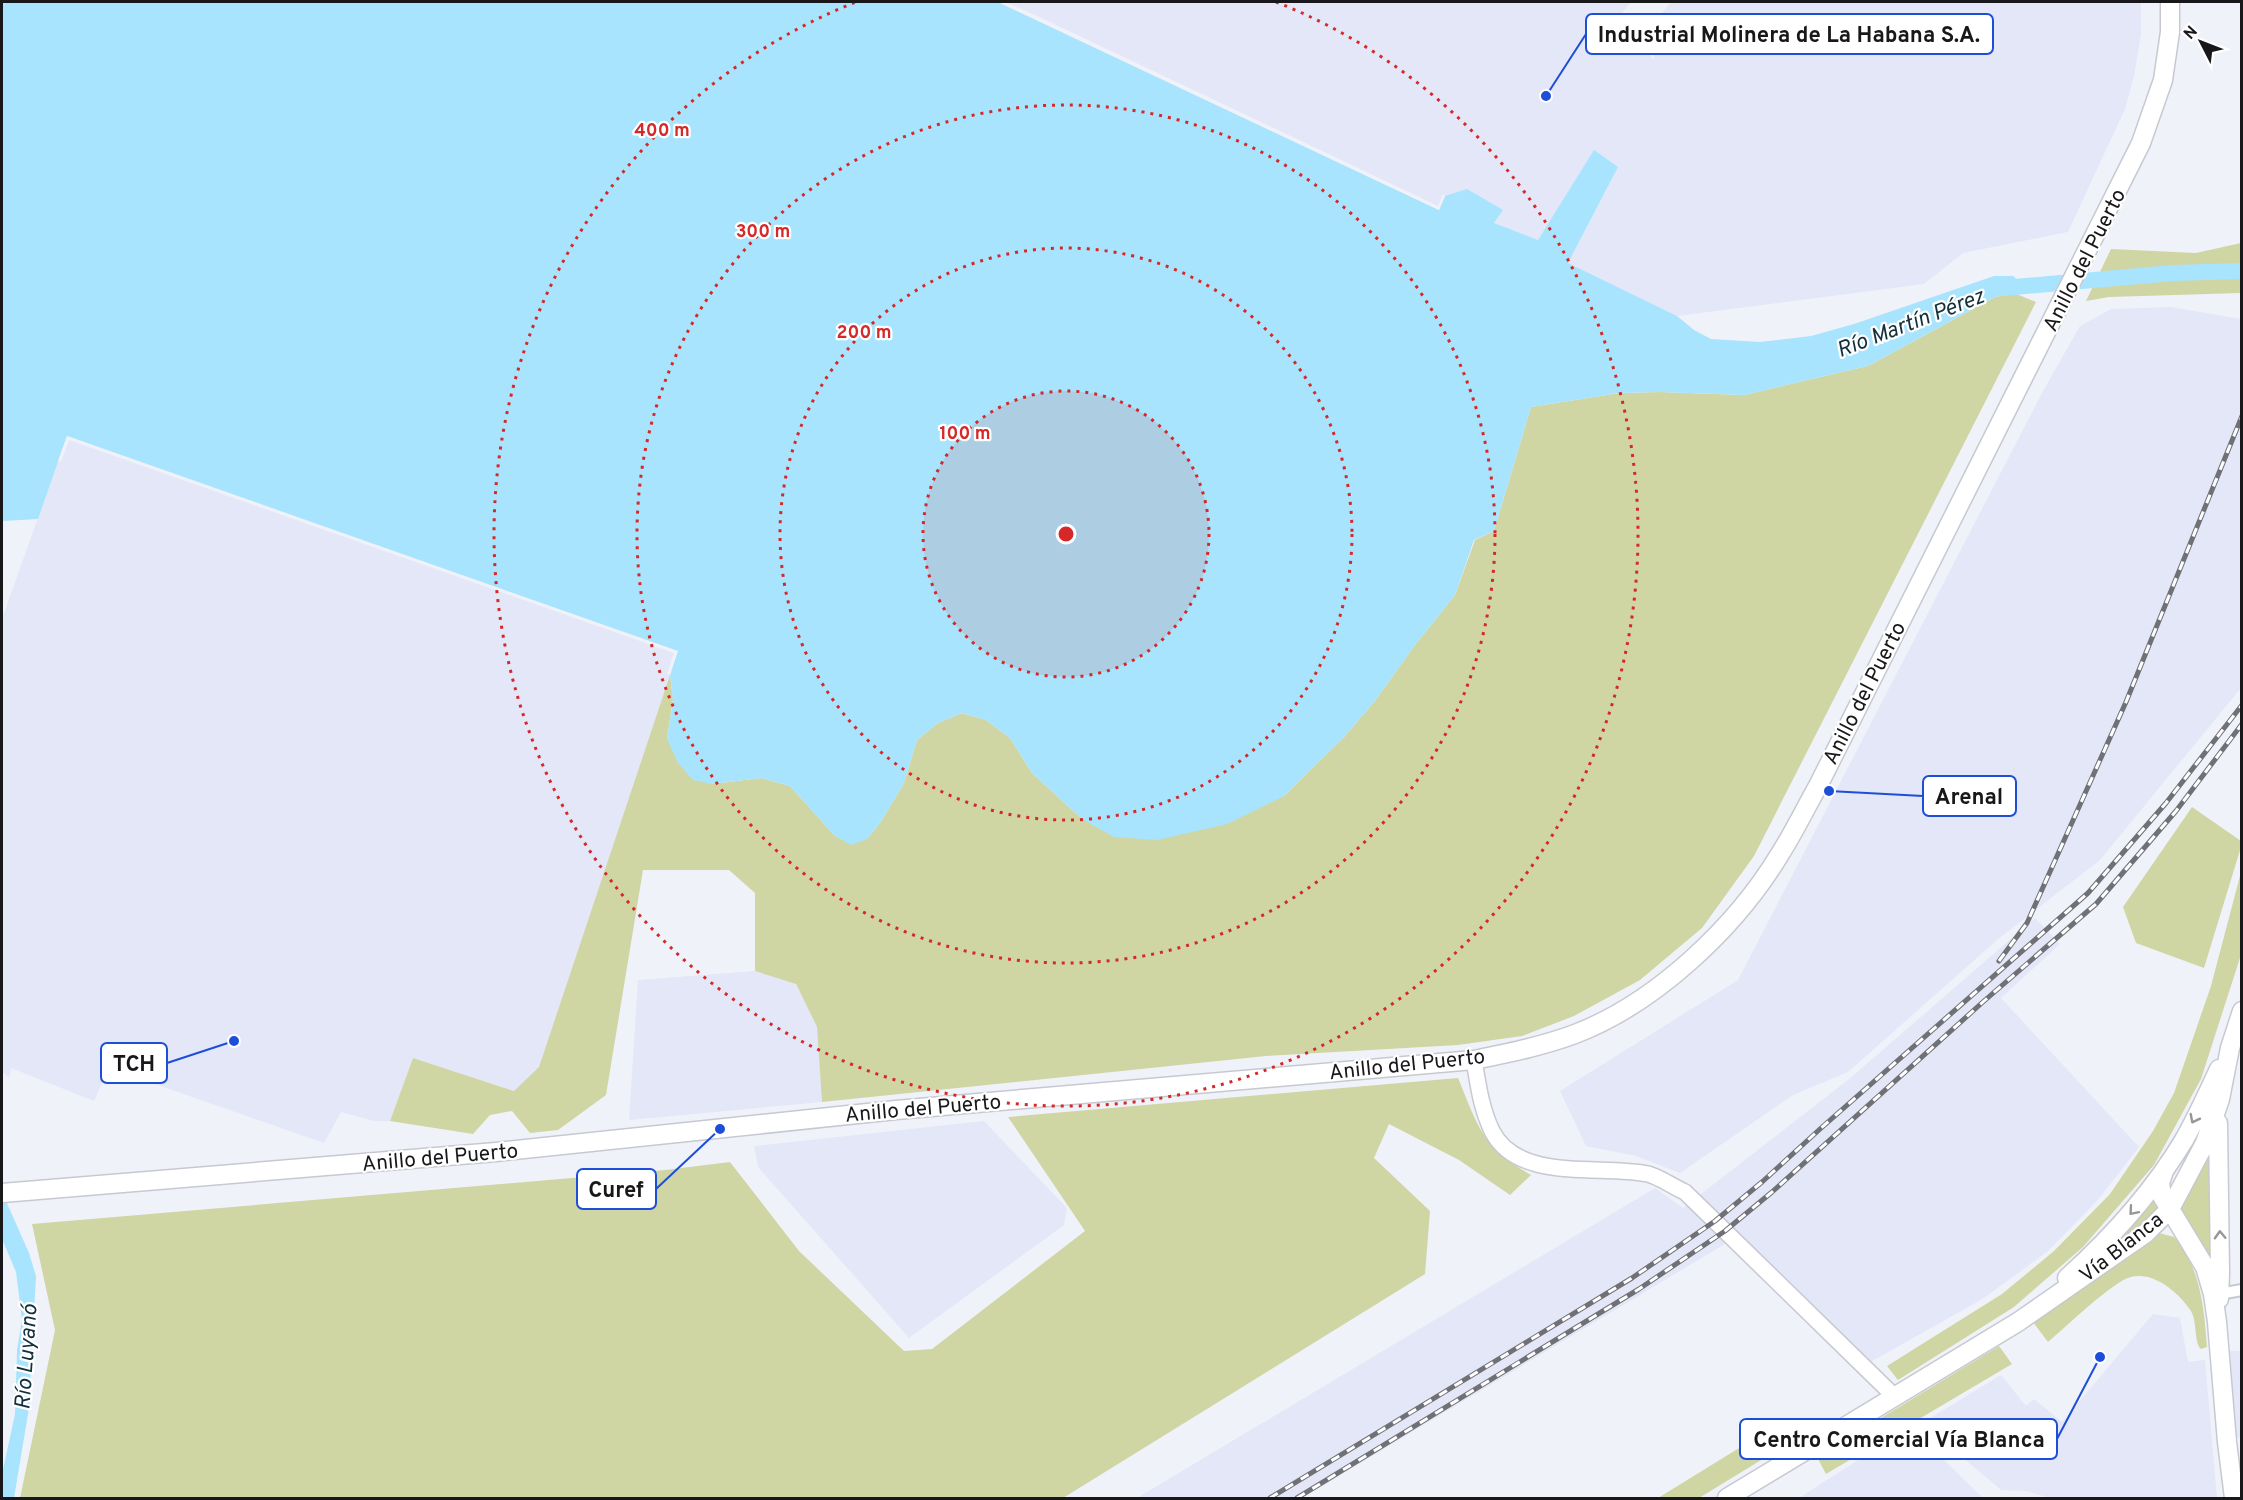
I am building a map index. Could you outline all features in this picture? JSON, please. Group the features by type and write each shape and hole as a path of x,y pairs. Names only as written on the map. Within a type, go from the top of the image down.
{"main road":[{"name":"Anillo del Puerto","path":"2,1194 484,1153 896,1110 1474,1060 1522,1050 1566,1037 1609,1018 1641,998 1699,953 1744,904 1780,854 1818,786 2142,143 2163,80 2170,32 2170,2"},
{"name":"Vía Blanca","path":"1726,1498 1741,1493 1894,1396 2049,1302 2146,1233 2170,1209 2205,1143 2220,1099 2230,1048 2241,1011"},
{"name":"Vía Blanca","path":"1988,1339 2027,1311 2084,1262 2135,1209 2168,1165 2194,1120 2230,1048"},
{"path":"1474,1060 1483,1107 1493,1133 1512,1154 1530,1162 1577,1169 1650,1175 1685,1192 1894,1396"},
{"path":"2217,1322 2220,1240 2217,1152 2220,1099"},
{"path":"2168,1165 2162,1175 2160,1190 2205,1267 2217,1322 2234,1442 2234,1498"},
{"path":"2146,1233 2164,1228 2188,1237"}],"street":[{"path":"2219,1294 2241,1290"}],"shaded area":[{"path":"998,2 1631,2 1617,19 1654,60 1657,19 1671,2 2141,2 2141,35 2134,76 2125,109 2068,232 1963,253 1924,284 1677,316 1568,263 1618,167 1594,151 1538,240 1494,223 1503,210 1439,210"},
{"path":"2171,307 2241,319 2241,688 2100,860 1997,940 1848,1072 1793,1095 1680,1173 1636,1156 1586,1146 1560,1091 1738,980 2043,391 2080,326 2111,309"},
{"path":"67,436 678,651 539,1067 515,1091 413,1058 390,1121 374,1121 341,1112 324,1143 109,1068 94,1101 11,1068 9,1078 2,1071 2,619"},
{"path":"2035,918 2060,944 2001,998 2139,1147 2097,1201 2048,1251 1984,1298 1867,1364 1738,1236 1302,1498 1137,1498 1655,1188 1683,1208 1848,1080"},
{"path":"755,971 795,983 817,1027 822,1102 629,1120 638,980"},
{"path":"984,1121 1067,1208 1064,1225 909,1338 758,1167 754,1146"},
{"path":"2153,1314 2180,1318 2188,1362 2205,1360 2217,1498 2049,1498 2027,1491 2001,1490 1922,1423 2001,1375 2026,1406 2034,1399 2062,1422"},
{"path":"2230,1351 2241,1351 2241,1438 2236,1437"},
{"path":"1909,1426 1983,1498 1799,1498 1875,1449"}],"green space":[{"path":"2241,243 2241,293 2109,297 2086,301 2111,249 2196,253"},
{"path":"2014,293 2036,302 1754,856 1702,928 1640,980 1574,1016 1522,1036 1458,1045 1266,1056 822,1102 817,1027 796,984 755,971 755,893 729,870 643,870 606,1095 558,1130 530,1133 512,1111 490,1115 473,1134 390,1121 413,1058 514,1091 539,1067 670,675 673,699 667,739 712,784 761,778 790,786 835,836 867,839 880,823 904,783 917,740 938,723 962,713 986,720 1010,738 1032,773 1082,819 1284,796 1344,737 1374,702 1455,595 1475,540 1494,531 1531,407 1619,393 1745,395 1868,366 1995,297"},
{"path":"2192,807 2241,841 2204,968 2136,943 2123,907"},
{"path":"2241,872 2242,950 2239,961 2201,1079 2154,1165 2083,1247 2014,1307 1898,1380 1887,1366 2002,1294 2054,1251 2110,1194 2153,1131 2174,1093 2211,986"},
{"path":"1458,1078 1477,1122 1490,1143 1507,1160 1531,1175 1510,1195 1459,1160 1389,1124 1374,1158 1430,1211 1425,1274 1063,1498 20,1498 55,1330 32,1224 665,1170 730,1162 799,1251 904,1351 932,1349 1085,1231 1008,1117"},
{"path":"2211,1145 2216,1280 2176,1211"},
{"path":"2152,1196 2162,1209 2131,1237 2096,1255"},
{"path":"2159,1233 2174,1237 2196,1275 2200,1289 2207,1347 2201,1349 2199,1347 2193,1315 2180,1297 2157,1280 2140,1276 2123,1280 2113,1287 2048,1342 2033,1322"},
{"path":"1999,1346 2012,1364 1826,1474 1817,1457"},
{"path":"1802,1424 1807,1432 1699,1498 1658,1498 1757,1437 1764,1448"}],"water":[{"path":"2,2 998,2 1439,210 1445,196 1467,189 1503,210 1494,223 1538,240 1594,150 1618,167 1568,263 1677,316 1694,330 1711,339 1760,342 1811,336 1854,324 1994,276 2013,276 2023,285 2014,293 1995,297 1868,366 1745,395 1619,393 1531,407 1494,531 1474,540 1455,595 1374,702 1344,737 1284,796 1227,824 1157,840 1114,837 1082,819 1032,773 1010,738 986,720 962,713 938,723 917,740 904,783 880,823 867,839 851,845 835,836 790,786 761,778 712,784 693,780 678,763 667,739 673,700 670,675 677,651 67,436 38,519 3,521"},
{"name":"Río Luyanó","path":"2,1192 29,1253 36,1276 29,1408 14,1498 2,1498 2,1474 15,1414 17,1350 22,1320 16,1272 2,1239"}],"pier":[{"path":"998,2 1005,2 1033,14 1438,206 1443,194 1445,196 1439,210"},
{"path":"67,436 678,651 670,675 667,674 674,653 69,440 61,462 58,461"}],"waterway":[{"name":"Río Martín Pérez","path":"2003,288 2173,273 2242,271"}],"railway":[{"path":"1999,961 2027,923 2126,702 2242,416"},
{"path":"1270,1498 1632,1278 1715,1221 2088,893 2166,803 2242,705"},
{"path":"1297,1498 1639,1289 1725,1231 1772,1192 1984,1001 2096,904 2176,811 2242,724"}],"place":[{"name":"Industrial Molinera de La Habana S.A.","path":"1546,96"},
{"name":"Arenal","path":"1829,791"},
{"name":"TCH","path":"234,1041"},
{"name":"Curef","path":"720,1129"},
{"name":"Centro Comercial Vía Blanca","path":"2100,1357"}]}
